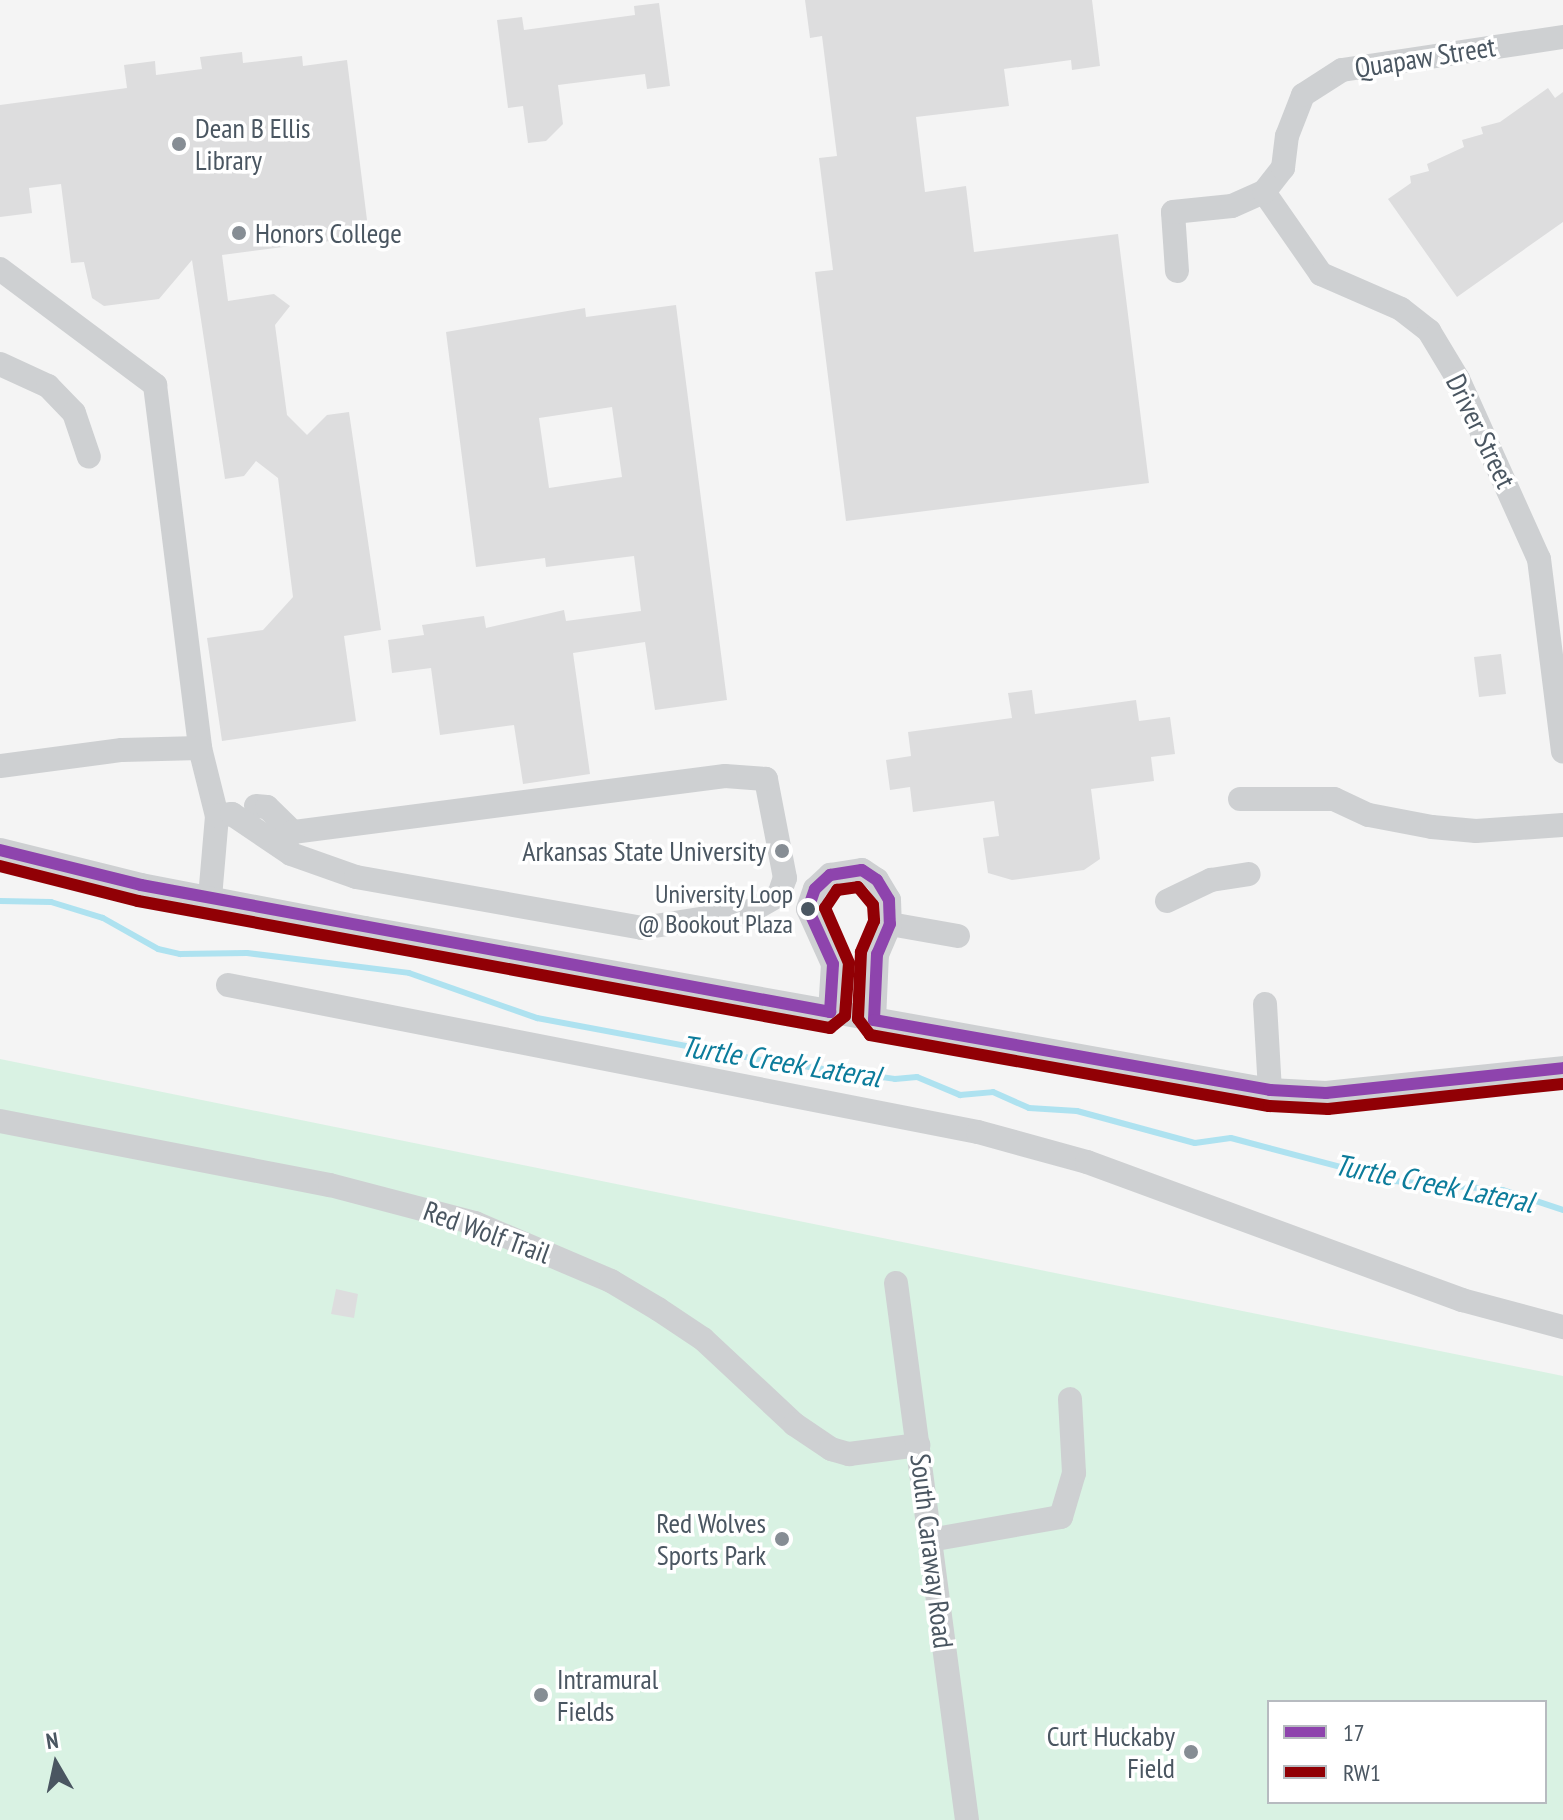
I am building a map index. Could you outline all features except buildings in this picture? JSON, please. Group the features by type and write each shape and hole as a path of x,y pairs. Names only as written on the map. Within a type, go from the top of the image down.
{"street":[{"name":"Quapaw Street","path":"1264,192 1283,168 1287,136 1303,95 1342,70 1563,37"},
{"path":"1177,271 1173,212 1232,206 1264,192"},
{"name":"Driver Street","path":"1264,192 1321,274 1411,316 1429,331 1458,379 1539,559 1563,752"},
{"path":"0,269 155,385 200,748 225,815 210,897"},
{"path":"0,364 37,380 74,413 89,457"},
{"path":"0,766 122,750 200,748"},
{"path":"225,815 287,838 725,776 766,779 785,878 779,895 751,911 642,928 356,877 291,854 287,838 267,807 256,806"},
{"path":"1240,799 1334,799 1369,815 1421,827 1476,831 1563,825"},
{"path":"0,850 210,897 1270,1090 1326,1093 1563,1068"},
{"path":"830,1012 833,964 808,909 815,889 830,875 862,870 877,880 889,900 890,924 877,954 874,1020"},
{"path":"1167,901 1211,880 1249,874"},
{"path":"890,924 958,936"},
{"path":"228,985 978,1132 1087,1162 1462,1300 1563,1327"},
{"path":"1265,1004 1270,1090"},
{"name":"Red Wolf Trail","path":"0,1121 330,1185 475,1223 611,1281 658,1309 703,1339 794,1424 831,1449 849,1454 918,1445"},
{"name":"South Caraway Road","path":"896,1283 967,1820"},
{"path":"930,1540 1061,1517 1074,1473 1070,1399"}],"green space":[{"name":"Red Wolves Sports Park","path":"0,1059 1563,1376 1563,1820 0,1820"}],"waterway":[{"name":"Turtle Creek Lateral","path":"0,901 51,902 103,918 158,949 180,954 247,953 409,973 537,1018 766,1061 895,1079 917,1077 960,1095 993,1092 1029,1108 1077,1111 1195,1143 1231,1138 1394,1181 1503,1190 1563,1210"}],"transit line":[{"name":"17","path":"0,850 141,885 830,1012 833,964 808,909 815,889 830,875 862,870 877,880 889,900 890,924 877,954 874,1020 1270,1090 1326,1093 1563,1068"},
{"name":"RW1","path":"0,866 138,901 830,1028 845,1016 849,963 825,908 837,890 858,887 873,905 874,921 861,952 858,1019 870,1035 1269,1106 1328,1109 1563,1084"}],"place":[{"name":"Dean B Ellis Library","path":"179,144"},
{"name":"Honors College","path":"239,233"},
{"name":"Arkansas State University","path":"782,851"},
{"name":"University Loop @ Bookout Plaza","path":"808,909"},
{"name":"Red Wolves Sports Park","path":"782,1539"},
{"name":"Intramural Fields","path":"541,1695"},
{"name":"Curt Huckaby Field","path":"1191,1752"}]}
